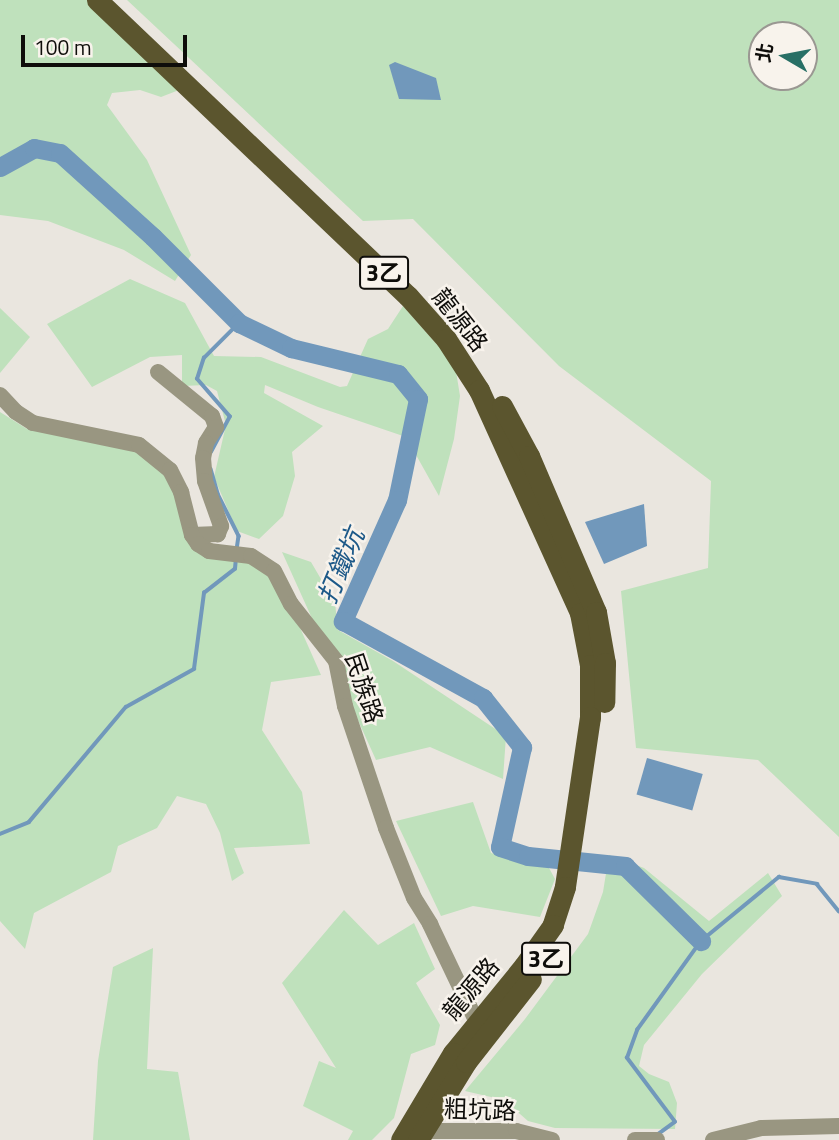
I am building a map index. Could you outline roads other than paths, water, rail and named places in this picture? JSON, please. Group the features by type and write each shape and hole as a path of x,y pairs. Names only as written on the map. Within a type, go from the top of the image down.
{"main road":[{"name":"龍源路","path":"97,0 408,296 446,339 479,390 588,612"},
{"name":"龍源路","path":"118,0 421,291 463,339 529,456 588,612 587,641 592,690 577,858 553,925 481,1030 453,1053 413,1136"}],"street":[{"path":"0,395 16,412 33,423 139,446 170,470 181,492 192,536 218,534 221,526 205,481 203,458 206,443 216,427 212,416 158,372"},
{"name":"民族路","path":"192,536 209,551 261,559 274,571 291,604 336,661 345,706 414,898 430,924 481,1030"},
{"path":"713,1140 761,1128 839,1126"},
{"name":"粗坑路","path":"413,1136 516,1131 552,1140"}],"water":[{"path":"395,62 436,78 441,100 399,99 389,65"},
{"path":"644,504 647,546 604,564 585,522"},
{"path":"647,758 703,774 692,811 637,795"}],"waterway":[{"name":"打鐵坑","path":"0,167 34,148 60,153 153,237 239,323 291,348 398,374 418,399 397,500 343,621 483,698 522,747 500,847 528,856 625,866 701,941"},
{"path":"211,452 230,417 197,379 204,358 239,323"},
{"path":"211,469 218,494 239,536 237,550"},
{"path":"0,834 29,822 126,707 194,669 204,593 235,569 236,558"},
{"path":"657,1135 675,1122 627,1058 637,1030 701,941 779,877 817,884 839,911"}]}
